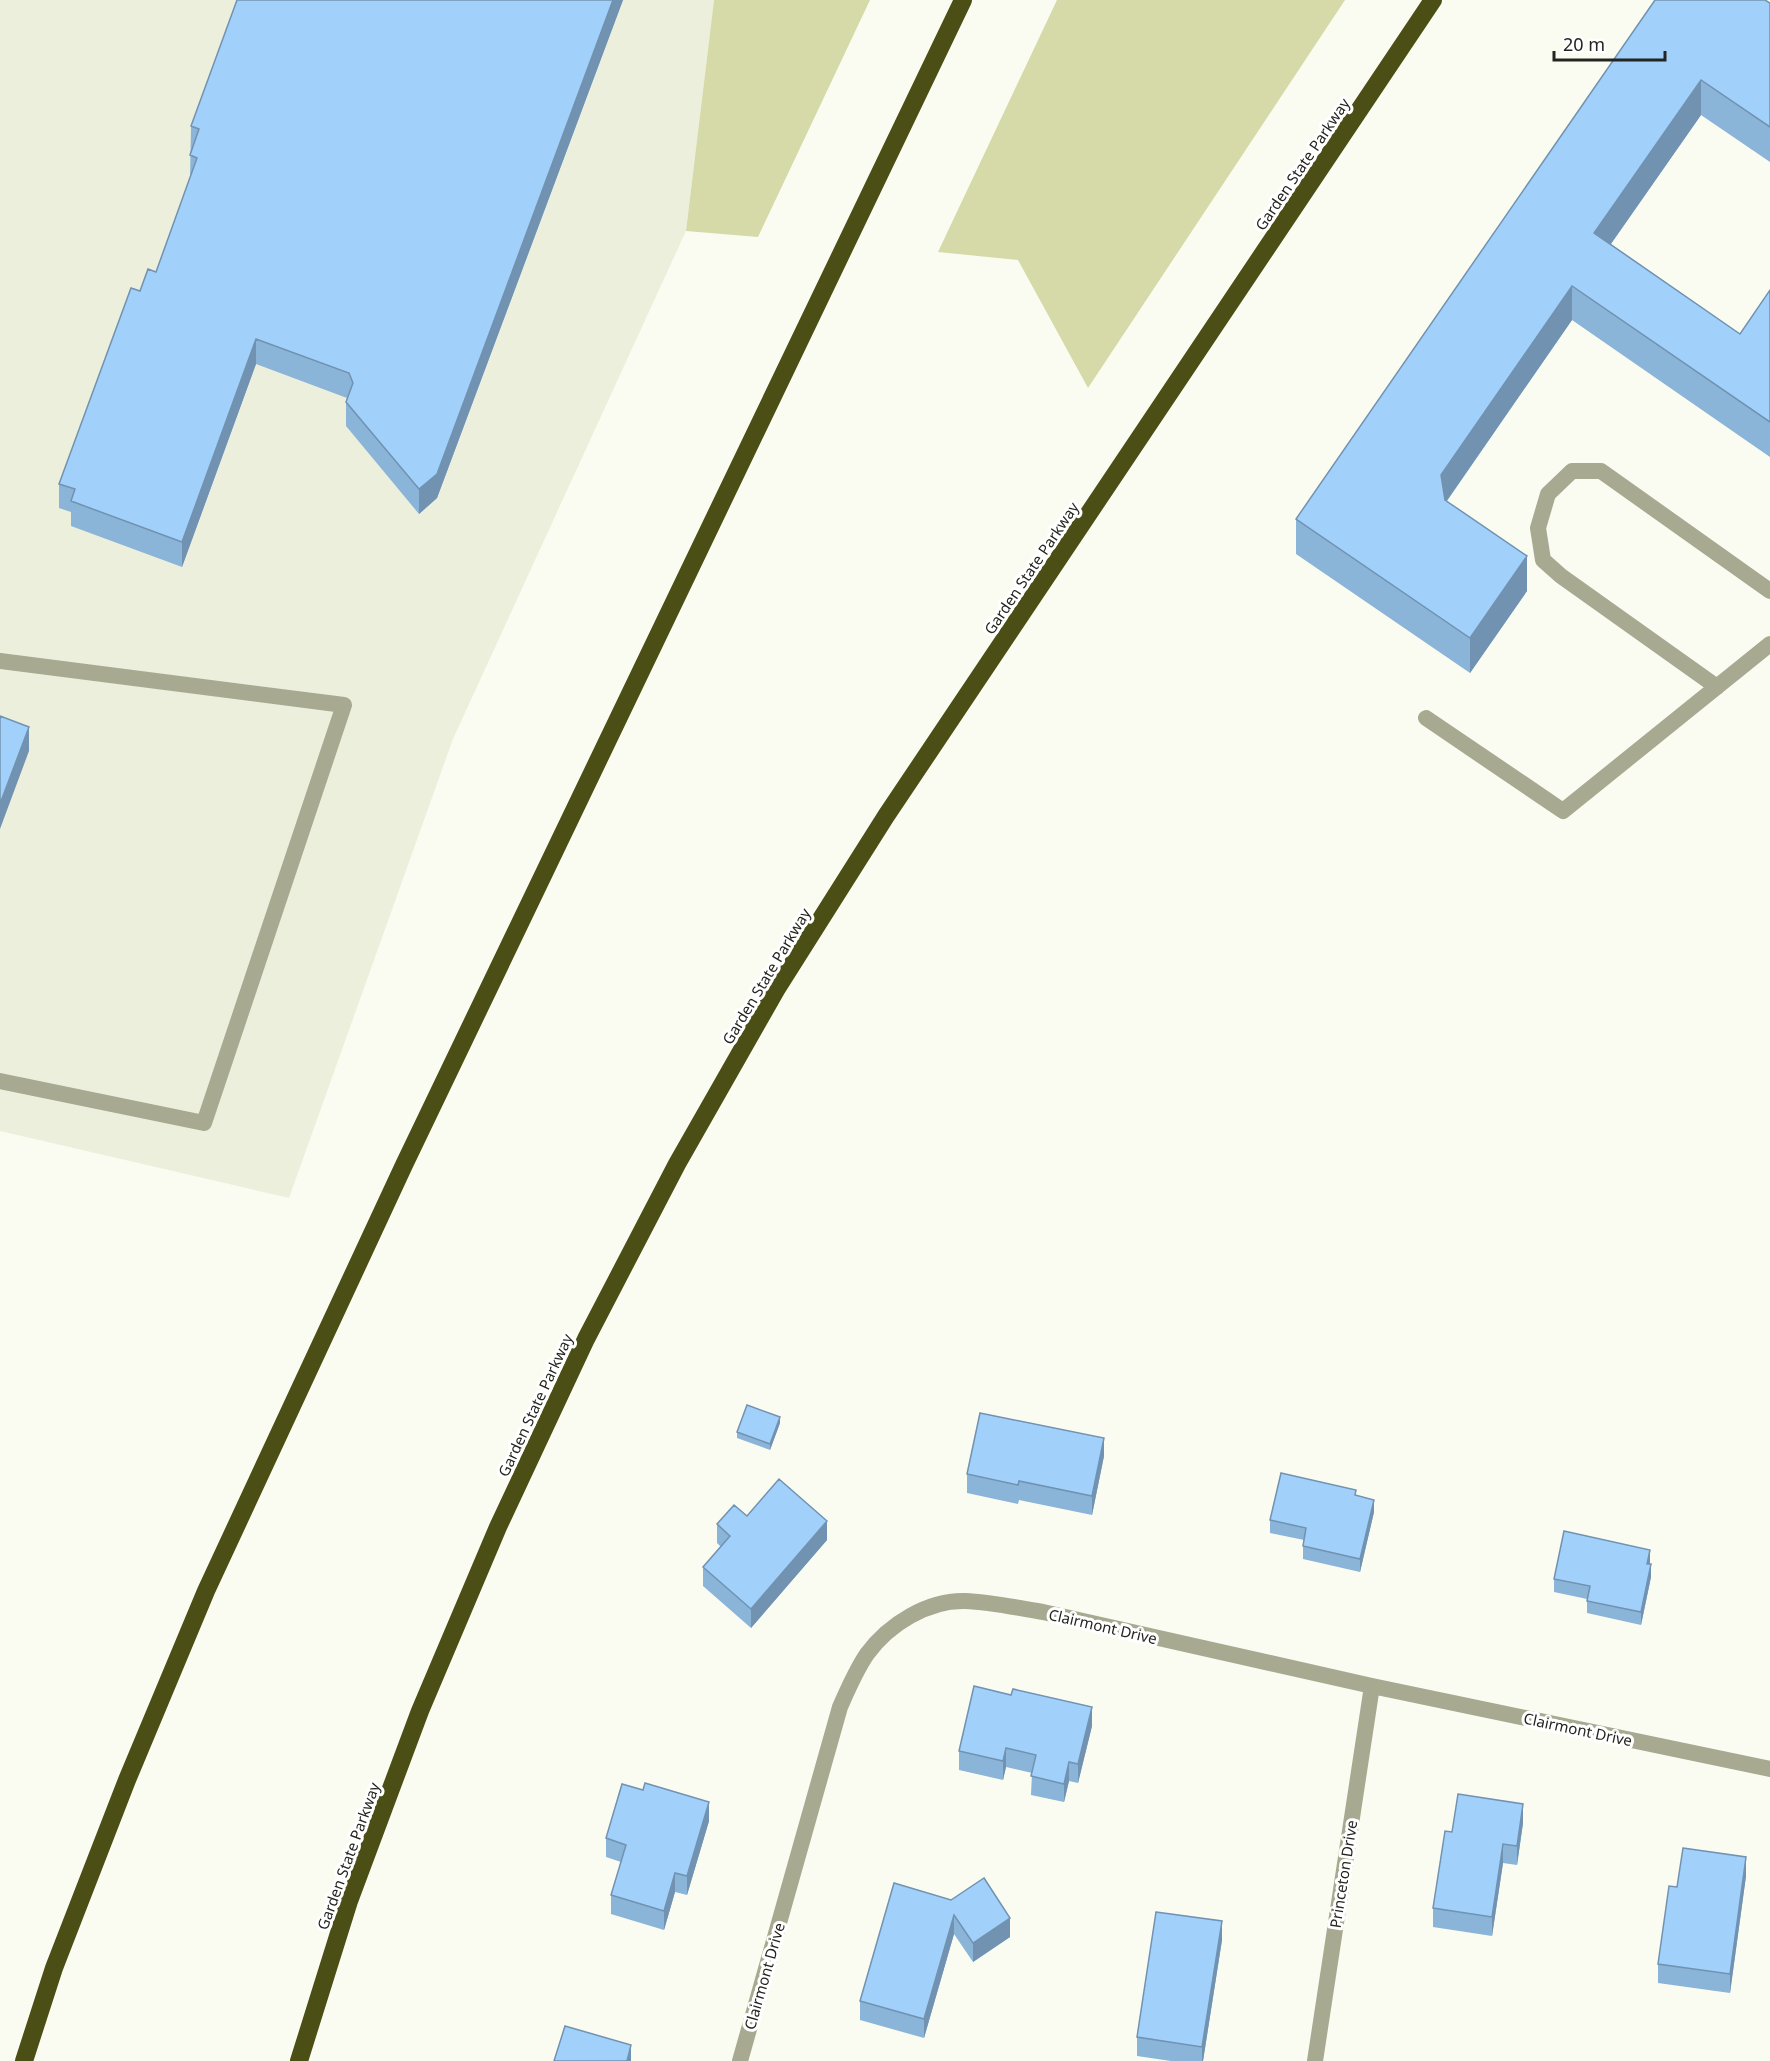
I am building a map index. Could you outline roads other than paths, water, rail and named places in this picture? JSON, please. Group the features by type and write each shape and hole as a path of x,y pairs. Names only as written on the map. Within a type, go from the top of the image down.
{"highway":[{"path":"24,2061 54,1968 127,1780 206,1591 409,1154 963,0"},
{"name":"Garden State Parkway","path":"299,2061 349,1901 438,1668 498,1527 581,1349 677,1164 776,990 886,816 1433,0"}],"street":[{"path":"1717,687 1561,576 1543,560 1538,528 1548,494 1572,471 1601,471 1770,591"},
{"path":"1426,718 1563,811 1770,644"},
{"path":"0,661 344,705 204,1123 0,1081"},
{"name":"Clairmont Drive","path":"740,2061 840,1707 852,1678 868,1653 888,1632 910,1616 934,1605 963,1601 1043,1612 1372,1686 1770,1769"},
{"name":"Princeton Drive","path":"1315,2061 1372,1686"}]}
